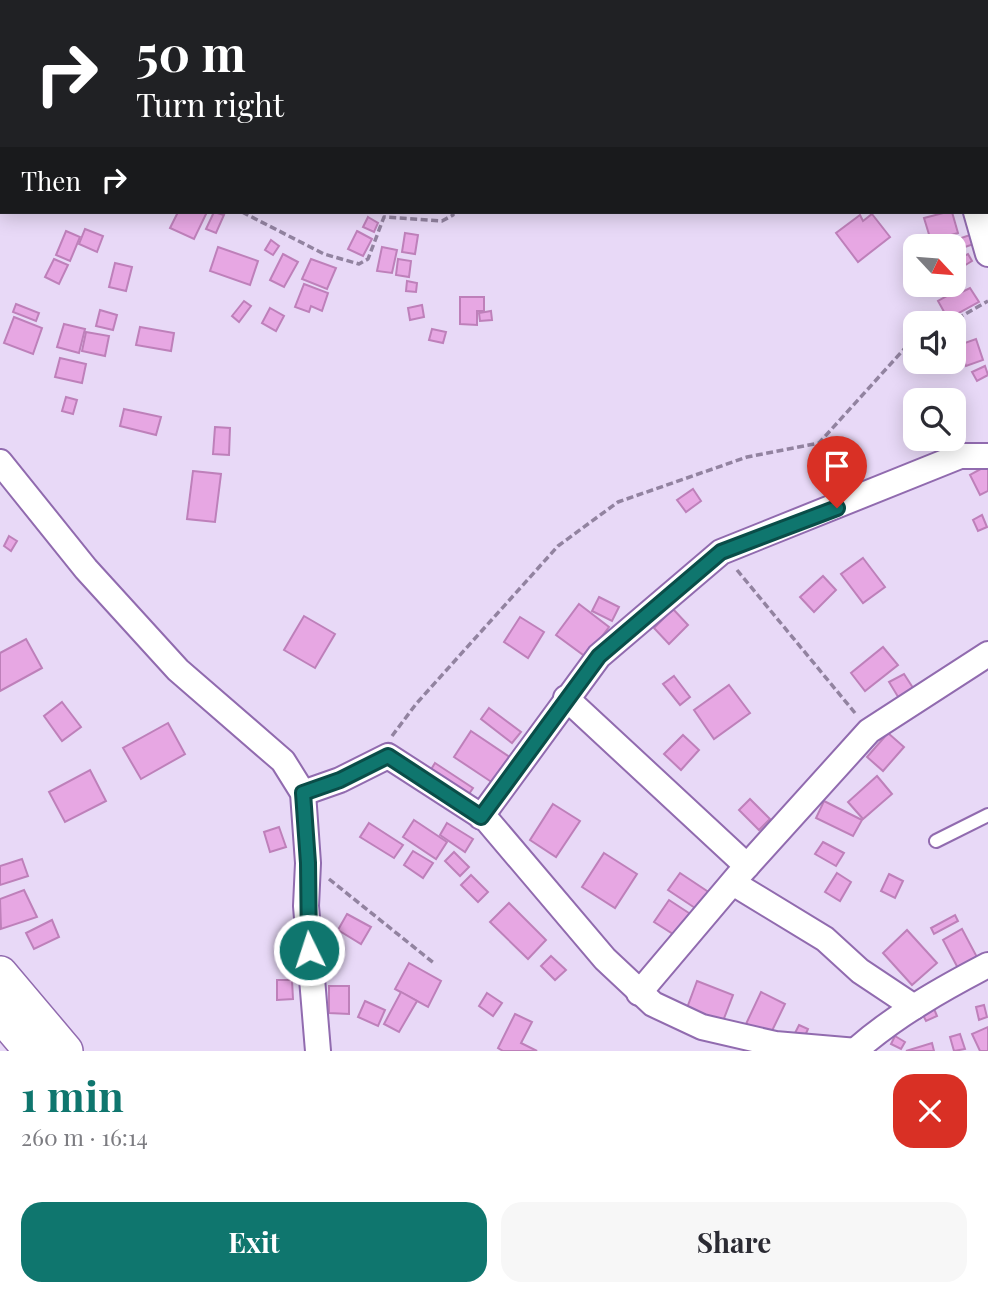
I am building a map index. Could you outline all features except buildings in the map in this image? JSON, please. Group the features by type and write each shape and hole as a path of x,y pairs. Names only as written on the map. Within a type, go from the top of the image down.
{"main road":[{"path":"0,974 65,1051"},
{"path":"0,1013 32,1051"}],"street":[{"path":"977,214 988,254"},
{"path":"481,817 599,656 721,552 960,456 988,456"},
{"path":"0,462 86,569 178,670 283,761 303,793 308,863 306,906 318,1051"},
{"path":"639,993 869,731 988,654"},
{"path":"566,698 740,875 825,939 860,971 914,1007"},
{"path":"303,793 340,780 388,756 481,817 639,993 653,1004 702,1027 775,1044 857,1050 879,1030 914,1007 988,965"}],"lane":[{"path":"936,841 988,815"}],"path":[{"path":"246,214 324,254 359,264 368,260 384,217 442,222 453,214"},
{"path":"966,313 988,300"},
{"path":"391,738 416,704 558,547 618,502 747,457 819,443 903,350"},
{"path":"721,552 768,605 869,731"},
{"path":"308,863 435,964"}],"route":[{"path":"309,950 306,906 307,836 303,793 340,780 388,756 481,817 599,656 721,552 837,508"}]}
